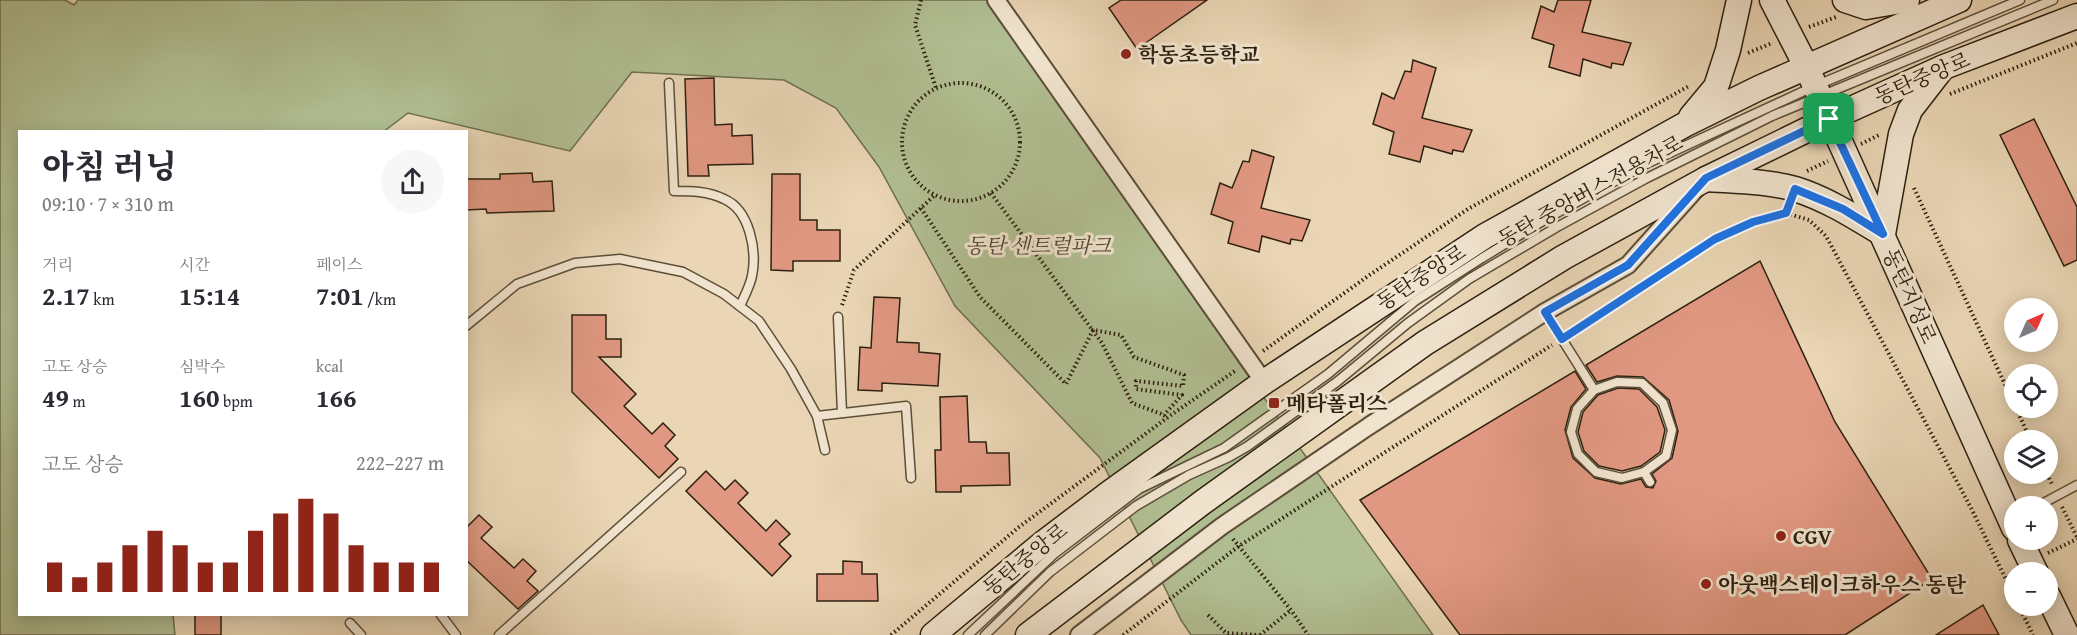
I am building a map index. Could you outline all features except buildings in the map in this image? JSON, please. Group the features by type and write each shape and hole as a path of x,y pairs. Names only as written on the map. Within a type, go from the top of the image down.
{"street":[{"path":"996,0 1263,382"},
{"path":"1684,125 1716,87 1728,50 1739,0"},
{"name":"동탄지성로","path":"1772,0 1883,234 2004,503"},
{"path":"1845,0 1866,7 1906,0"},
{"name":"동탄중앙로","path":"933,635 1042,543 1108,494 1263,382 1485,236 1684,125 1813,83 1959,0"},
{"name":"동탄중앙로","path":"1028,635 1203,502 1425,343 1564,257 1706,178 1829,119 1944,67 2077,16"},
{"path":"1706,178 1795,189 1843,209 1883,234 1901,134 1910,110 1944,67"},
{"name":"동탄중앙로","path":"1079,635 1216,530 1370,426 1545,312 1628,265 1706,178"},
{"path":"2058,616 2067,635"}],"lane":[{"name":"동탄 중앙버스전용차로","path":"968,635 1037,568 1139,489 1224,448 1328,374 1415,301 1482,258 1648,163 1813,83 2020,0"},
{"name":"동탄 중앙버스전용차로","path":"985,635 1050,572 1136,506 1189,475 1248,446 1338,381 1408,323 1469,279 1647,178 1772,116 1813,83 2053,0"},
{"path":"669,83 674,191 700,191 726,199 746,219 754,249 752,276 740,306"},
{"path":"468,324 517,284 575,263 620,259 683,272 724,294 759,321 791,369 817,416 825,450"},
{"path":"1545,312 1594,390"},
{"path":"838,317 842,413"},
{"path":"1617,382 1642,382 1663,403 1672,430 1666,456 1644,472 1622,478 1596,472 1578,454 1571,432 1577,409 1594,390 1617,382"},
{"path":"817,416 906,406 911,478"},
{"path":"500,635 681,472"},
{"path":"1644,472 1650,482"},
{"path":"2056,496 2077,485"},
{"path":"442,616 456,635"},
{"path":"350,623 361,635"}],"path":[{"path":"921,0 915,25 936,88"},
{"path":"1951,93 2077,43"},
{"path":"956,83 975,85 994,93 1008,107 1017,125 1020,144 1016,164 1006,181 991,193 973,200 953,201 935,195 919,184 908,169 902,150 902,131 909,113 920,98 936,88 956,83"},
{"path":"1913,186 2004,382"},
{"path":"1786,213 1795,189"},
{"path":"991,193 1092,330 1102,343 1132,403 1164,415 1182,395 1136,388 1136,381 1183,386 1184,375 1134,357 1121,335 1092,330"},
{"path":"838,317 854,270 935,195"},
{"path":"921,208 980,297 1066,384 1092,330"},
{"path":"1123,635 1239,546 1715,239 1753,222 1786,213 1809,220 1826,236 1971,508 2004,576"},
{"path":"1208,615 1226,633 1259,635 1291,610"},
{"path":"2024,616 2033,635"}],"green space":[{"name":"동탄 센트럴파크","path":"0,0 65,0 74,5 78,0 996,0 1240,364 1433,635 1191,635 1181,620 1100,458 955,306 879,167 836,108 784,80 632,72 570,151 408,113 386,130 18,130 18,616 173,616 175,635 0,635"}],"place":[{"name":"학동초등학교","path":"1126,54"},
{"name":"메타폴리스","path":"1274,403"},
{"name":"CGV","path":"1781,536"},
{"name":"아웃백스테이크하우스 동탄","path":"1706,584"}],"route":[{"path":"1829,119 1883,234 1843,209 1795,189 1786,213 1753,222 1715,239 1562,339 1545,312 1628,265 1706,178 1829,119"}]}
